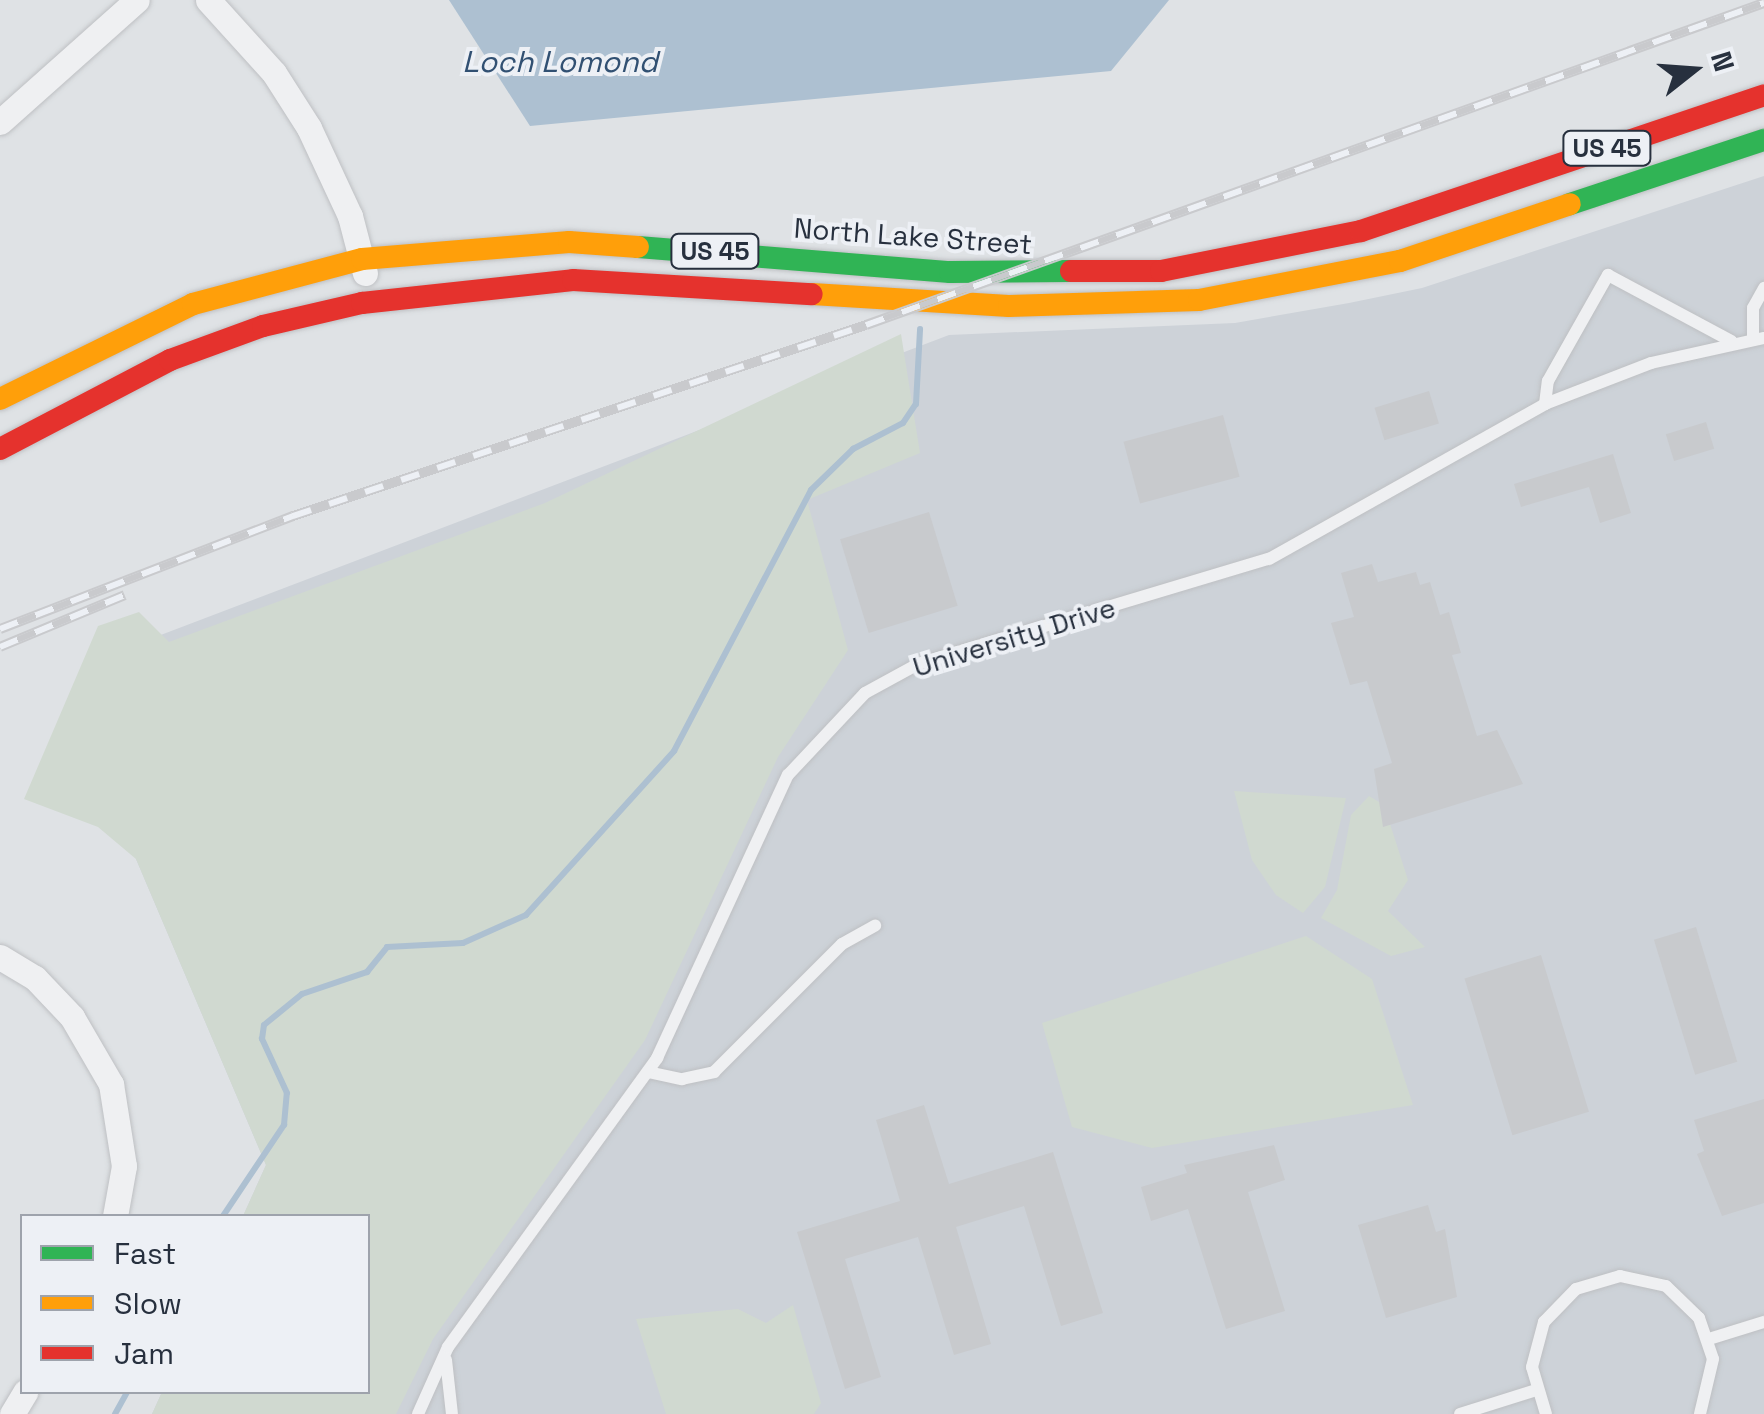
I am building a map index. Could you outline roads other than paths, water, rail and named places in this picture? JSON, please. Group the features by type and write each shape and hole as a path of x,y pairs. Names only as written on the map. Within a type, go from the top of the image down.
{"main road":[{"name":"North Lake Street","path":"0,399 193,304 362,258 570,242 950,272 1162,271 1361,231 1764,94"},
{"name":"US 45","path":"0,449 170,360 263,326 371,301 572,280 1061,308 1199,300 1400,261 1764,140"}],"street":[{"path":"0,122 137,0"},
{"path":"208,0 274,73 309,128 362,258 371,301"},
{"path":"9,961 72,1017 111,1084 124,1166 115,1214"}],"lane":[{"path":"1545,404 1548,381 1608,275 1731,341"},
{"path":"1759,338 1754,308 1764,288"},
{"name":"University Drive","path":"418,1414 448,1347 648,1072 788,776 865,693 918,664 1269,559 1545,404 1731,341 1759,338"},
{"path":"648,1072 682,1079 714,1072 842,944 875,926"},
{"path":"1546,1414 1536,1390 1534,1356 1544,1322 1598,1280 1666,1286 1710,1339 1713,1380 1700,1414"},
{"path":"1710,1339 1764,1322"},
{"path":"448,1347 452,1414"},
{"path":"1460,1414 1536,1390"}],"water":[{"name":"Loch Lomond","path":"449,0 1169,0 1111,71 530,126"}],"waterway":[{"path":"224,1214 284,1125 287,1093 262,1039 264,1025 302,994 367,972 387,947 463,943 526,915 674,751 811,490 853,449 903,423 916,404 920,329"},
{"path":"115,1414 126,1394"}],"railway":[{"path":"0,629 293,516 866,325 1764,3"},
{"path":"0,647 125,595"}]}
